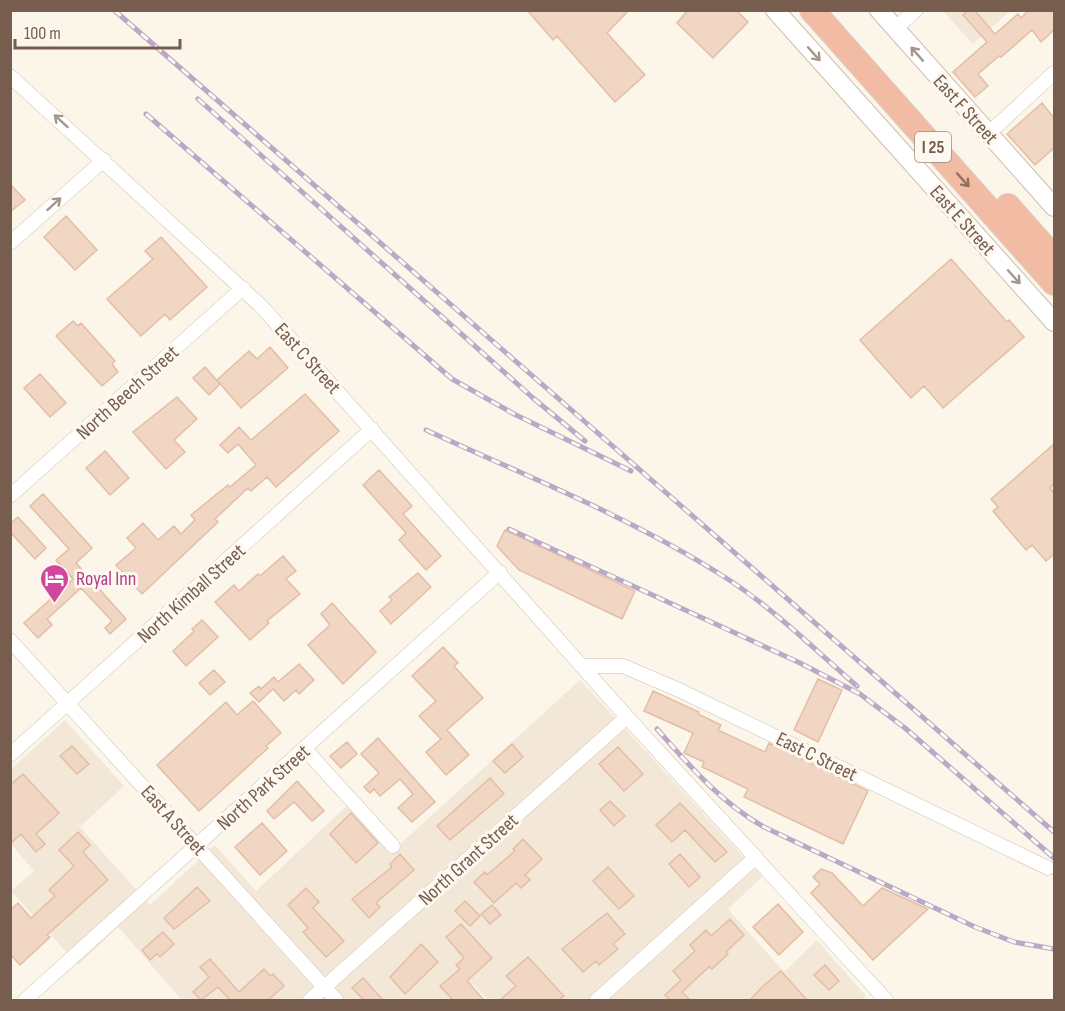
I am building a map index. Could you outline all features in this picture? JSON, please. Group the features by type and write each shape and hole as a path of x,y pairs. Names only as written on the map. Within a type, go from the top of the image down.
{"highway":[{"name":"I 25","path":"812,10 1052,275"},
{"name":"I 25","path":"834,10 1052,275"}],"main road":[{"name":"East E Street","path":"775,10 1054,322"},
{"name":"East F Street","path":"879,10 1054,207"}],"street":[{"path":"895,29 916,10"},
{"path":"988,134 1054,73"},
{"name":"East C Street","path":"10,76 243,288 884,1000"},
{"path":"10,243 104,160"},
{"name":"North Beech Street","path":"10,496 243,288"},
{"name":"North Kimball Street","path":"10,755 372,429"},
{"name":"North Park Street","path":"26,1000 500,572"},
{"name":"East A Street","path":"10,640 70,703 336,1000"},
{"name":"East C Street","path":"581,666 623,666 679,690 1048,868"},
{"name":"North Grant Street","path":"310,1000 627,717"},
{"path":"304,748 393,846"},
{"path":"597,1000 756,857"}],"shaded area":[{"path":"943,11 1010,11 973,44"},
{"path":"580,680 762,877 728,909 784,972 817,940 866,996 862,1000 488,1000 473,984 454,1000 182,1000 118,927 78,965 11,891 34,871 11,844 10,770 65,720 124,786 80,827 150,905 215,845 256,891 352,801 397,847"}],"building":[{"path":"527,10 629,10 607,33 645,75 615,102 557,36 553,40"},
{"path":"688,10 736,10 748,22 713,58 677,23"},
{"path":"968,10 974,10 995,34 1018,14 1021,18 1029,10 1054,10 1054,30 1041,42 1032,30 1001,57 999,56 978,74 988,86 975,97 953,72 987,42 963,15"},
{"path":"1042,103 1054,118 1054,148 1035,165 1007,134"},
{"path":"10,184 25,200 10,212"},
{"path":"66,216 97,250 75,270 44,237"},
{"path":"161,237 207,287 170,320 165,314 141,336 107,299 153,259 145,251"},
{"path":"951,259 1007,322 1009,320 1024,337 943,408 924,386 911,398 860,340"},
{"path":"73,321 78,326 81,323 115,361 112,364 118,372 102,386 56,336"},
{"path":"270,347 288,368 241,408 217,380 249,351 257,359"},
{"path":"205,367 220,384 209,395 193,378"},
{"path":"40,374 66,403 50,417 24,388"},
{"path":"305,394 339,431 276,487 267,477 251,491 248,488 215,519 218,522 142,594 116,565 136,548 127,538 143,523 158,540 174,526 181,534 195,520 191,515 256,465 238,444 228,453 220,445 239,427 251,440"},
{"path":"177,397 197,419 174,440 185,452 166,469 133,432"},
{"path":"1054,444 1054,484 1050,488 1054,493 1054,554 1046,561 1032,545 1026,550 993,511 998,507 991,499"},
{"path":"105,451 129,478 110,495 86,468"},
{"path":"379,470 412,506 403,514 441,556 426,570 399,540 406,533 363,485"},
{"path":"43,494 92,548 76,563 126,619 110,634 105,628 112,621 81,588 47,619 52,625 38,638 24,623 73,579 56,560 69,549 30,506"},
{"path":"18,517 46,548 35,559 10,532 10,524"},
{"path":"505,530 635,591 622,619 519,570 497,546"},
{"path":"283,556 296,571 286,579 300,594 267,621 269,623 250,640 215,602 234,585 239,591"},
{"path":"418,573 431,587 391,624 380,611 392,600 389,597"},
{"path":"332,603 376,652 343,684 308,645 330,625 321,614"},
{"path":"202,620 218,637 186,666 173,651"},
{"path":"443,647 458,663 454,666 483,698 447,730 469,755 446,775 426,752 441,739 419,716 436,701 412,676"},
{"path":"299,664 314,680 299,694 296,690 284,701 273,689 259,702 250,693 259,686 261,689 274,677 278,682"},
{"path":"214,670 225,682 210,695 199,683"},
{"path":"818,679 842,690 818,742 794,730"},
{"path":"653,691 699,712 698,714 721,725 718,730 765,752 769,743 868,791 843,844 744,797 748,789 702,767 704,762 684,753 693,733 644,711"},
{"path":"253,701 281,733 266,746 268,748 199,811 157,765 226,702 237,715"},
{"path":"378,738 435,802 412,822 398,808 413,794 400,779 380,796 374,789 370,793 364,787 379,773 361,754"},
{"path":"347,742 357,754 341,768 330,756"},
{"path":"512,744 523,757 505,773 493,761"},
{"path":"72,746 89,764 77,774 60,756"},
{"path":"618,747 643,774 624,791 599,764"},
{"path":"23,774 59,813 36,834 45,844 36,852 21,834 10,844 10,785"},
{"path":"490,778 504,794 450,840 437,826"},
{"path":"297,781 324,811 312,821 294,802 274,819 267,811"},
{"path":"610,801 625,816 614,826 600,810"},
{"path":"680,803 727,852 715,862 685,830 672,842 656,825"},
{"path":"351,813 378,843 356,863 330,834"},
{"path":"262,823 287,851 260,875 235,847"},
{"path":"78,832 90,845 83,852 108,880 47,935 50,937 20,965 10,954 10,910 18,903 31,918 55,896 49,890 74,866 59,850"},
{"path":"523,839 542,859 525,875 530,880 521,888 516,883 494,903 474,882 485,872 487,875 515,851 513,849"},
{"path":"400,854 414,870 376,903 380,907 369,918 352,899 392,867 390,864"},
{"path":"680,854 700,877 689,887 669,864"},
{"path":"608,867 634,896 619,909 593,881"},
{"path":"821,869 832,873 863,906 882,888 928,909 873,960 811,893 820,884 813,877"},
{"path":"197,887 210,901 174,929 164,918"},
{"path":"306,888 319,902 313,908 344,941 326,957 303,932 308,928 288,905"},
{"path":"465,901 480,916 470,926 455,911"},
{"path":"778,904 803,932 779,955 753,927"},
{"path":"492,905 501,915 490,924 481,914"},
{"path":"607,913 625,934 613,944 618,949 599,965 596,961 583,972 562,949"},
{"path":"730,919 744,935 712,969 709,967 682,992 690,1000 670,1000 665,995 681,980 673,971 695,951 690,945 706,930 711,936"},
{"path":"461,924 492,958 467,981 484,1000 453,1000 440,986 460,969 456,965 464,958 446,937"},
{"path":"163,932 174,944 160,957 157,954 150,960 142,950"},
{"path":"421,944 438,962 405,994 390,977"},
{"path":"528,957 564,996 558,1000 500,1000 516,986 506,976"},
{"path":"210,959 239,992 264,969 270,976 273,974 284,986 268,1000 230,1000 218,987 201,1000 193,992 209,977 200,967"},
{"path":"825,965 839,981 829,990 814,975"},
{"path":"781,971 807,1000 750,1000 763,986"},
{"path":"363,978 383,1000 364,1000 352,988"}],"railway":[{"path":"114,10 1054,832"},
{"path":"198,99 533,398 585,441"},
{"path":"146,114 452,379 514,414 631,471"},
{"path":"426,430 615,516 688,555 758,601 857,686"},
{"path":"509,529 798,662 860,694 905,728 1054,858"},
{"path":"657,729 720,795 764,827 975,927 1014,942 1054,949"}],"place":[{"name":"Royal Inn","path":"55,604"}]}
